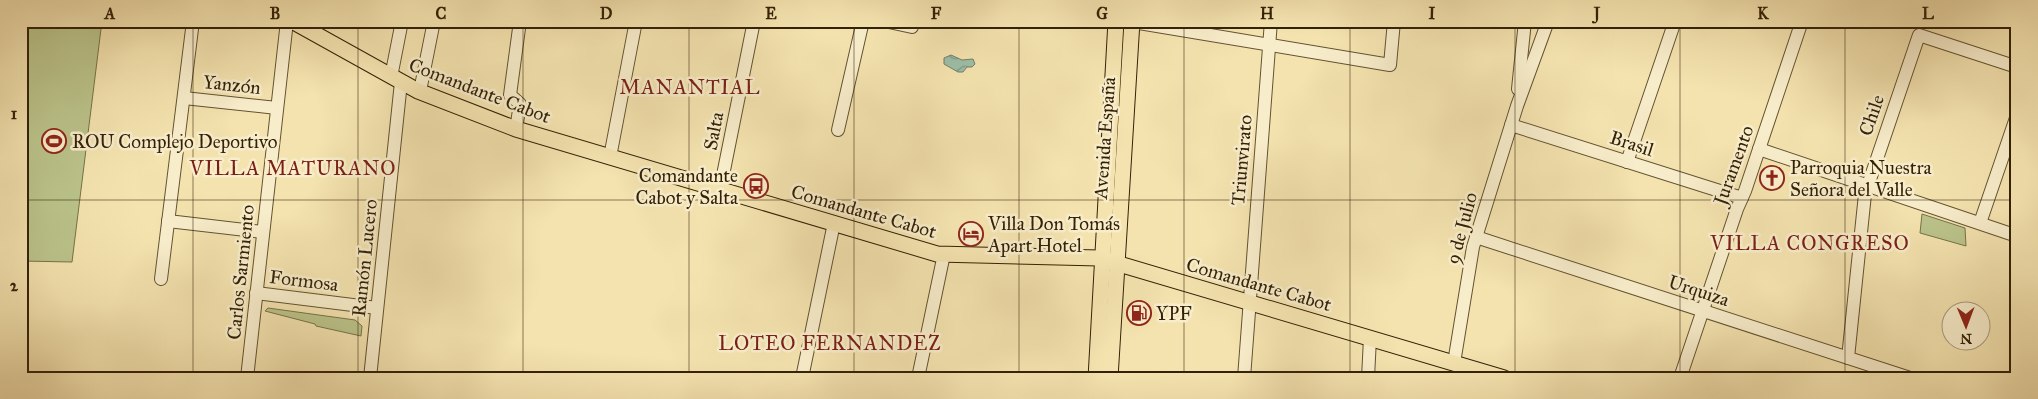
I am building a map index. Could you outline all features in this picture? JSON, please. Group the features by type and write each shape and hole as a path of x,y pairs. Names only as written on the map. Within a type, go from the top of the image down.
{"main road":[{"name":"Comandante Cabot","path":"292,21 316,27 396,79 420,91 516,129 834,224 937,254 1110,261 1504,378"},
{"name":"Avenida España","path":"1110,378 1110,261 1116,21"},
{"name":"Avenida España","path":"1096,378 1110,261 1130,22"}],"street":[{"path":"161,279 193,21"},
{"name":"Carlos Sarmiento","path":"247,378 286,21"},
{"name":"Ramón Lucero","path":"370,378 402,21"},
{"path":"420,91 434,21"},
{"path":"516,129 520,104 510,96 520,21"},
{"path":"610,157 636,21"},
{"name":"Salta","path":"720,190 754,21"},
{"path":"838,130 863,21"},
{"path":"884,21 912,27"},
{"name":"Triunvirato","path":"1244,378 1271,21"},
{"path":"1130,22 1390,65 1394,21"},
{"name":"9 de Julio","path":"1517,106 1525,21"},
{"name":"9 de Julio","path":"1454,363 1473,247 1517,106 1548,21"},
{"path":"1627,162 1675,21"},
{"name":"Juramento","path":"1680,378 1802,21"},
{"name":"Chile","path":"1848,358 1865,194 1919,35 2017,67"},
{"name":"Yanzón","path":"184,98 277,108"},
{"path":"1980,223 2017,115"},
{"name":"Brasil","path":"1511,125 1742,198"},
{"path":"1759,149 2017,236"},
{"path":"168,220 263,232"},
{"path":"802,378 834,224"},
{"name":"Urquiza","path":"1476,237 1910,378"},
{"path":"918,378 944,254"},
{"name":"Formosa","path":"256,294 377,308"},
{"path":"1368,378 1370,338"}],"green space":[{"name":"ROU Complejo Deportivo","path":"21,21 102,21 72,262 21,261"},
{"path":"1922,214 1965,228 1966,246 1920,233"},
{"path":"268,308 355,320 362,326 361,336 316,326 315,324 265,311"}],"water":[{"path":"951,55 962,60 973,59 975,64 972,67 967,67 963,72 958,72 944,64 944,58"}],"place":[{"name":"ROU Complejo Deportivo","path":"54,141"},
{"name":"Parroquia Nuestra Señora del Valle","path":"1772,178"},
{"name":"Comandante Cabot y Salta","path":"756,186"},
{"name":"Villa Don Tomás Apart Hotel","path":"971,234"},
{"name":"YPF","path":"1139,313"}],"district":[{"name":"MANANTIAL","path":"690,87"},
{"name":"VILLA MATURANO","path":"293,168"},
{"name":"VILLA CONGRESO","path":"1810,243"},
{"name":"LOTEO FERNANDEZ","path":"830,343"}]}
